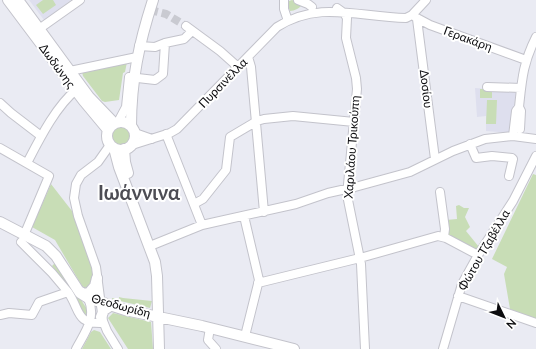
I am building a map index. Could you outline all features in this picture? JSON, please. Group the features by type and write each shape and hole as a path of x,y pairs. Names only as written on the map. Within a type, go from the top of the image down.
{"main road":[{"name":"Δωδώνης","path":"8,0 76,90 113,125"},
{"name":"Δωδώνης","path":"18,0 86,93 113,125"},
{"path":"120,147 134,139 131,108 134,78 139,46 153,0"},
{"path":"120,147 106,137 113,125 126,123 133,130"},
{"path":"120,147 119,167 152,244 160,256 162,269 159,349"},
{"name":"Θεοδωρίδη","path":"0,222 23,238 43,243 51,250 79,291 88,298 105,304 245,336 294,349"},
{"path":"79,291 84,294 89,293 95,286 97,278"},
{"path":"102,320 105,304"},
{"path":"161,317 165,349"}],"street":[{"path":"39,29 80,0"},
{"path":"284,0 284,9 287,18"},
{"path":"298,0 308,3 312,7 331,6 408,18 415,17 426,0"},
{"name":"Χαριλάου Τρικούπη","path":"331,6 344,13 347,18 347,40 356,78 357,89 348,204 363,274 365,349"},
{"name":"Πυρσινέλλα","path":"120,147 172,132 180,126 248,58 276,27 287,18 312,7"},
{"name":"Γερακάρη","path":"415,17 430,25 526,60"},
{"name":"Δοσίου","path":"415,17 435,159"},
{"path":"139,46 155,47 184,39 189,29 220,51 238,68"},
{"path":"513,136 520,129 522,112 520,107 521,88 526,60 536,37"},
{"path":"113,125 126,107 129,77 155,80 163,74 165,43"},
{"path":"70,71 137,57"},
{"path":"248,58 252,67 264,212"},
{"path":"487,87 521,88"},
{"path":"27,163 41,136 65,100 76,90"},
{"path":"0,103 41,136"},
{"path":"513,136 516,111 520,107"},
{"path":"194,204 203,198 226,170 230,137 257,121 292,116 354,122"},
{"path":"520,129 523,132 536,136"},
{"path":"133,130 152,138"},
{"path":"166,134 202,225"},
{"path":"152,244 202,225 296,204 321,195 410,172 435,159 488,138 513,136 536,139"},
{"path":"470,144 476,158 492,156 512,158 509,176"},
{"path":"105,304 97,278 94,259 76,209 74,194 76,184 81,175 120,147"},
{"path":"0,148 48,174 49,177 23,238 68,292 78,314 90,323 102,320 118,349"},
{"name":"Φώτου Τζαβέλλα","path":"443,349 462,284 478,255 512,201 533,172 536,156"},
{"path":"440,192 445,229 444,237"},
{"path":"244,216 258,278 245,336"},
{"path":"258,283 360,258 436,236 444,237 478,255"},
{"path":"0,316 9,313 32,314 39,302 68,292"},
{"path":"458,296 536,323"},
{"path":"76,349 90,323 92,315 88,298"},
{"path":"210,328 208,340 216,349"}],"shaded area":[{"path":"29,0 71,0 44,20"},
{"path":"475,88 516,91 511,133 486,131 486,116 477,117"}],"green space":[{"path":"43,0 53,0 56,5 43,14 36,5"},
{"path":"292,0 302,4 297,9 290,11 287,3"},
{"path":"127,62 125,72 123,73 119,100 102,101 83,76 82,72"},
{"path":"480,89 492,89 492,98 480,98"},
{"path":"487,100 497,100 496,124 486,124"},
{"path":"117,127 125,127 130,132 128,143 125,145 117,145 112,140 112,132"},
{"path":"533,174 536,175 536,319 510,309 504,274 507,267 492,259"},
{"path":"51,184 72,211 89,255 94,279 88,289 82,286 55,240 32,227"},
{"path":"459,205 464,208 469,208 465,217 470,227 466,231 479,247 477,253 448,238 446,220 457,219 456,206"},
{"path":"56,262 87,309 87,317 84,316 62,279 52,266"},
{"path":"119,297 152,301 150,308 112,299 119,299"},
{"path":"113,313 151,322 153,349 128,349 108,318"},
{"path":"94,330 100,332 111,349 82,349 91,332"}],"tunnel":[{"path":"150,10 166,14 186,26"}],"district":[{"name":"Ιωάννινα","path":"139,193"}]}
